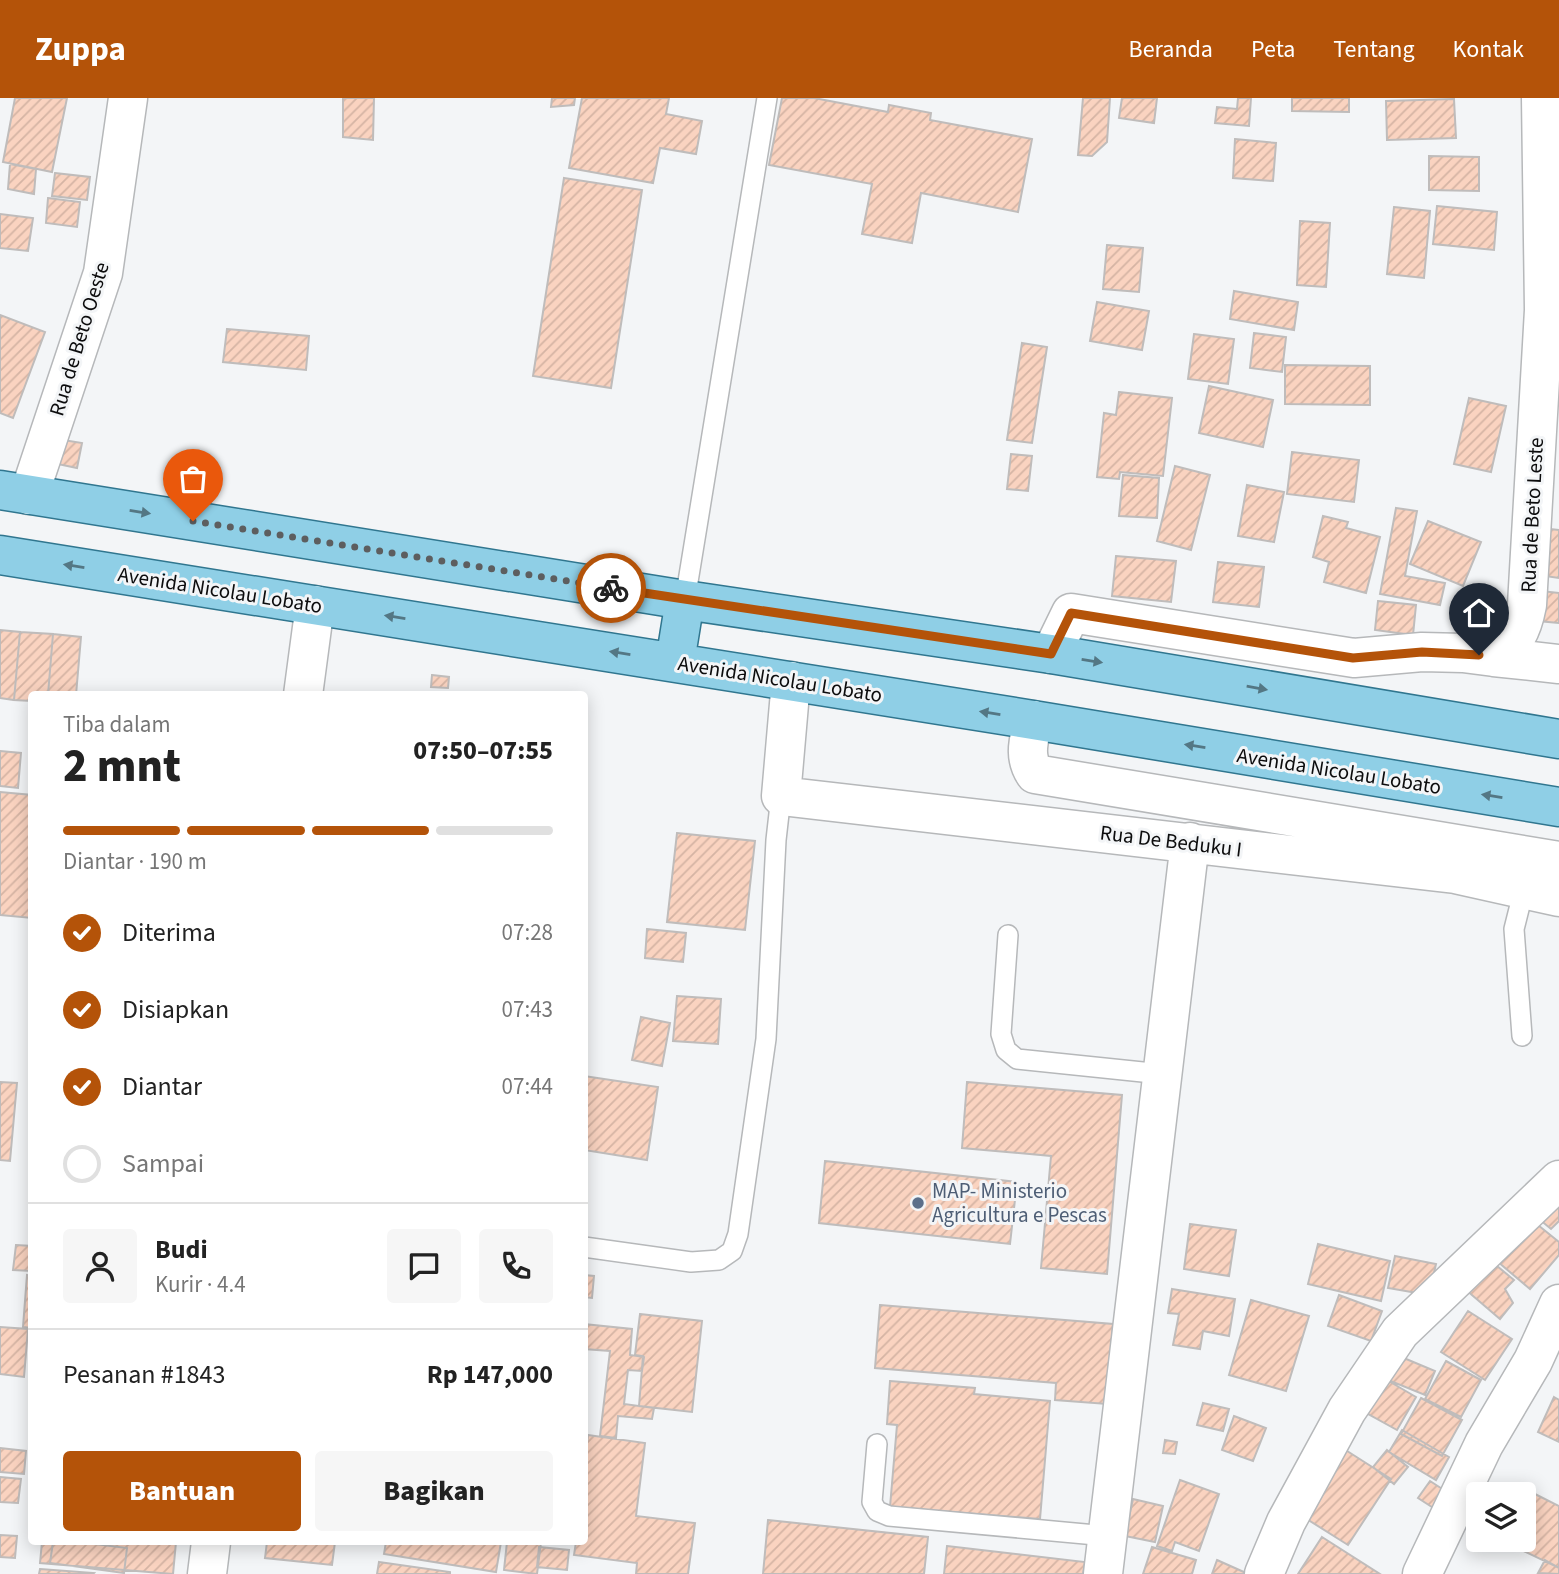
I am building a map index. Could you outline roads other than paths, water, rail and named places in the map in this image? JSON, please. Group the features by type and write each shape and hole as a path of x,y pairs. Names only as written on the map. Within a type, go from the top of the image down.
{"main road":[{"path":"15,492 685,600 1051,654 1559,739"},
{"name":"Avenida Nicolau Lobato","path":"0,555 1559,807"},
{"path":"675,662 685,600"}],"street":[{"name":"Rua de Beto Oeste","path":"15,492 103,273 128,98"},
{"name":"Rua de Beto Leste","path":"1494,657 1510,646 1516,638 1524,623 1527,605 1544,310 1541,98"},
{"path":"304,691 315,605"},
{"path":"1051,654 1071,613 1353,658 1422,652 1463,653 1559,664"},
{"path":"781,796 791,681"},
{"path":"1033,720 1026,754 1028,764 1035,774 1559,861"},
{"name":"Rua De Beduku I","path":"781,796 1455,874 1542,893"},
{"path":"1102,1574 1190,842"},
{"path":"1264,1574 1286,1522 1347,1410 1400,1332 1559,1180"},
{"path":"1422,1574 1484,1444 1532,1361 1559,1304"},
{"path":"207,1574 211,1545"}],"lane":[{"path":"685,600 767,98"},
{"path":"588,1248 691,1262 719,1260 732,1251 738,1234 766,1038 776,840 781,796"},
{"path":"1522,1036 1514,929 1542,893"},
{"path":"1008,935 1001,1034 1006,1050 1017,1059 1162,1074"},
{"path":"877,1444 872,1502 877,1511 889,1516 1108,1536"}],"place":[{"name":"MAP- Ministerio Agricultura e Pescas","path":"918,1203"}]}
